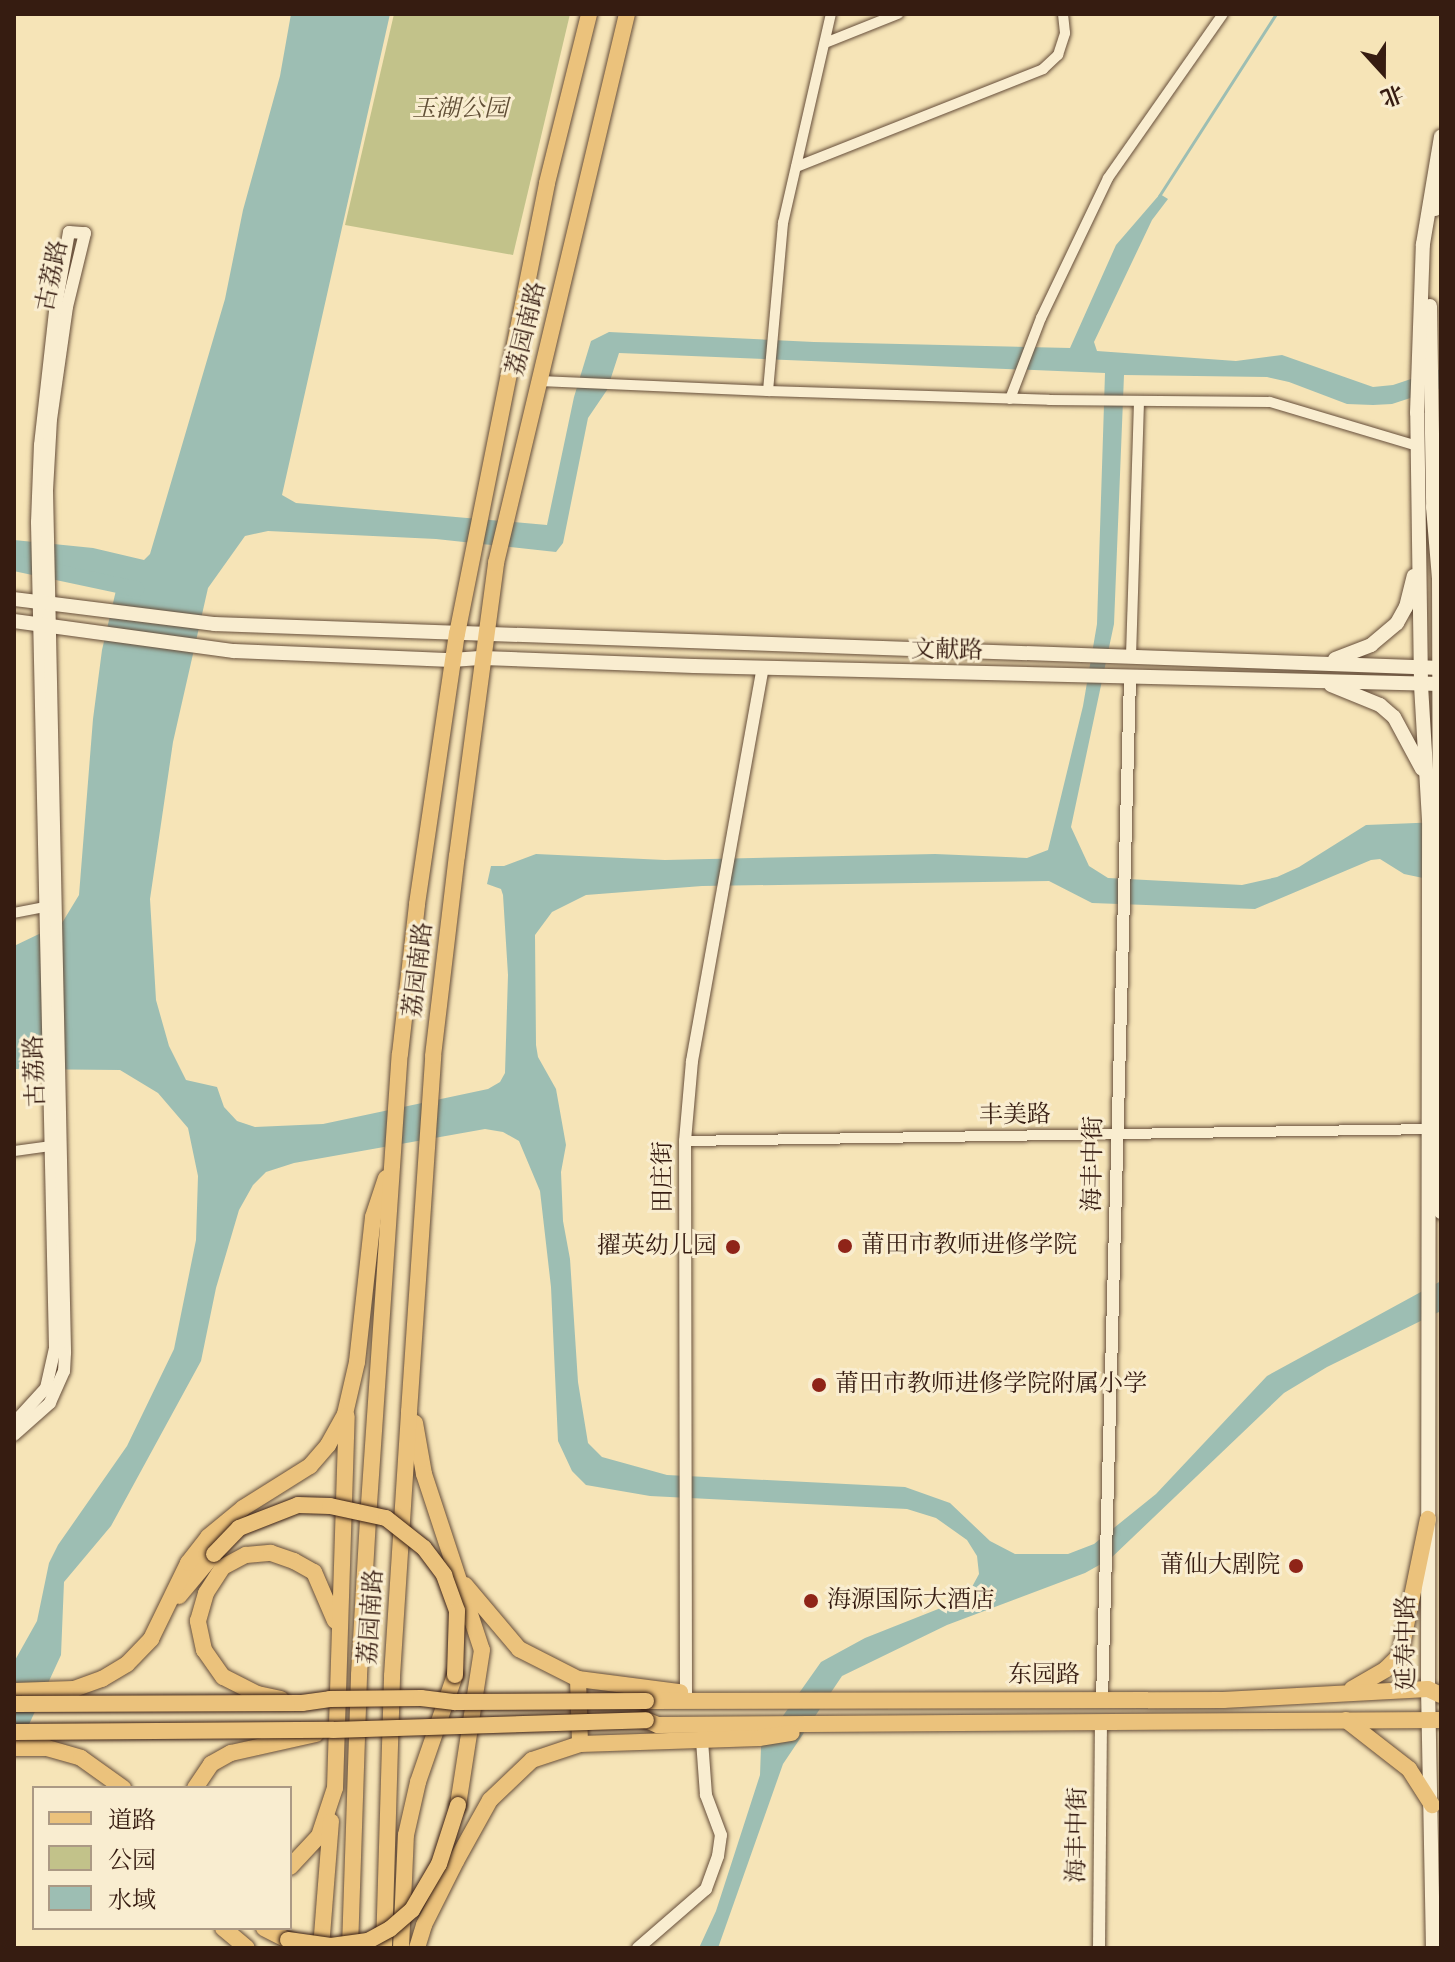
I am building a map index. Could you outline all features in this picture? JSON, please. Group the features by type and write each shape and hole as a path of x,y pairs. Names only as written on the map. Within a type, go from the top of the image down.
{"main road":[{"name":"荔园南路","path":"350,1948 359,1659 393,1153 417,904 457,634 547,183 589,14"},
{"name":"荔园南路","path":"384,1948 392,1676 430,1102 483,658 496,563 627,14"},
{"path":"1441,136 1423,244 1424,414 1430,446 1440,582 1435,890 1437,1129 1441,1212"},
{"path":"1424,357 1441,182"},
{"path":"1328,662 1371,645 1397,623 1410,593 1419,548 1430,446"},
{"path":"1419,548 1421,684 1436,784 1429,820 1435,890"},
{"path":"14,599 206,623 1440,668"},
{"name":"文献路","path":"14,621 84,633 205,647 452,660 483,658 1130,678 1440,684"},
{"path":"1323,681 1380,705 1394,717 1436,784"},
{"name":"延寿中路","path":"1433,1948 1432,1805 1436,1720 1428,1519 1429,1272 1437,1129"},
{"path":"321,1948 335,1788 348,1402 357,1362 373,1217 393,1153"},
{"path":"268,1930 288,1940 331,1946 368,1941 390,1929 412,1910 439,1864 458,1805 482,1650 424,1474 410,1397"},
{"path":"14,1691 74,1689 102,1679 127,1664 151,1639 188,1563 208,1537 243,1508 310,1466 328,1445 348,1402"},
{"path":"162,1618 239,1528 298,1505 330,1506 386,1518 424,1548 444,1575 457,1611 455,1675 418,1782 406,1835 401,1948"},
{"path":"1348,1691 1386,1669 1400,1655 1428,1519"},
{"path":"302,1703 257,1694 223,1677 204,1650 198,1621 206,1593 223,1567 246,1555 271,1553 314,1572 338,1630"},
{"path":"458,1576 519,1649 578,1679 769,1702"},
{"path":"578,1679 580,1744"},
{"name":"东园路","path":"302,1703 330,1699 421,1698 455,1702 1223,1700 1348,1691 1434,1692"},
{"path":"14,1704 302,1703"},
{"name":"东园路","path":"333,1730 646,1720 658,1725 1436,1720"},
{"path":"1346,1720 1409,1769 1432,1805"},
{"path":"417,1948 449,1874 490,1800 532,1760 580,1744 759,1738 846,1724"},
{"path":"14,1732 333,1730"},
{"path":"196,1786 211,1764 231,1753 333,1730"},
{"path":"14,1748 47,1748 81,1758 120,1786"},
{"path":"81,1758 106,1786"},
{"path":"292,1865 319,1836 335,1788"},
{"path":"225,1930 247,1948"}],"street":[{"path":"769,387 783,223 831,14"},
{"path":"825,43 898,14"},
{"path":"796,167 1043,69 1058,55 1065,33 1063,14"},
{"path":"1010,399 1041,318 1108,178 1223,14"},
{"name":"古荔路","path":"14,1423 46,1388 55,1348 55,1131 40,445 46,375 69,232 85,233 67,307 51,419 44,603"},
{"path":"539,381 615,386 769,387 1010,399 1270,402 1430,446"},
{"path":"1131,656 1139,401"},
{"name":"田庄街","path":"686,1693 685,1141 692,1061 763,668"},
{"name":"海丰中街","path":"1102,1700 1130,678"},
{"path":"14,913 48,912"},
{"name":"丰美路","path":"685,1141 1437,1129"},
{"path":"14,1151 55,1146"},
{"name":"古荔路","path":"14,1435 50,1403 64,1371 55,1146"},
{"name":"海丰中街","path":"1099,1948 1101,1722"},
{"path":"638,1948 706,1889 718,1856 721,1835 706,1795 702,1741"}],"green space":[{"name":"玉湖公园","path":"394,14 570,14 513,255 345,225"}],"water":[{"path":"291,14 390,14 282,495 296,503 547,525 574,397 591,341 609,332 814,342 1070,348 1116,245 1160,194 1168,199 1152,220 1094,342 1097,351 1236,361 1282,355 1373,387 1393,385 1441,369 1441,388 1392,404 1373,405 1347,404 1267,377 1124,375 1114,624 1071,827 1089,866 1108,878 1242,885 1277,877 1299,867 1366,825 1441,822 1423,878 1404,874 1380,859 1371,860 1255,909 1092,903 1049,881 702,886 586,895 552,912 535,935 536,1045 538,1057 556,1089 566,1145 561,1172 563,1221 570,1259 578,1382 588,1443 602,1457 667,1475 905,1487 950,1503 990,1541 1015,1554 1068,1554 1094,1544 1156,1494 1267,1376 1441,1281 1441,1311 1327,1367 1284,1393 1110,1559 1085,1573 947,1625 842,1676 783,1764 718,1948 699,1948 716,1911 760,1775 761,1747 821,1662 865,1638 966,1598 979,1574 977,1556 967,1540 936,1518 907,1509 650,1496 586,1485 572,1471 558,1441 551,1287 540,1191 519,1141 503,1132 485,1129 294,1163 266,1172 253,1185 239,1210 216,1288 201,1361 111,1526 64,1582 61,1655 14,1757 14,1662 37,1621 49,1563 58,1545 127,1446 174,1349 196,1240 198,1176 188,1128 158,1093 120,1070 14,1069 14,946 62,923 79,895 93,719 102,650 117,586 96,573 14,564 14,540 93,548 144,560 150,554 225,299 243,210 280,76","holes":["619,353 1105,373 1097,624 1083,706 1048,850 1027,858 935,854 665,860 536,854 504,866 491,866 487,884 501,889 503,895 508,975 505,1073 500,1082 488,1089 323,1124 255,1127 237,1121 224,1107 217,1087 186,1080 169,1046 156,1000 150,899 173,742 208,588 245,536 268,531 436,539 556,552 563,543 588,418 607,390"]}],"waterway":[{"path":"1159,196 1276,14"},
{"path":"14,563 136,589"}],"place":[{"name":"莆田市教师进修学院","path":"845,1246"},
{"name":"擢英幼儿园","path":"733,1247"},
{"name":"莆田市教师进修学院附属小学","path":"819,1385"},
{"name":"莆仙大剧院","path":"1296,1566"},
{"name":"海源国际大酒店","path":"811,1601"}]}
